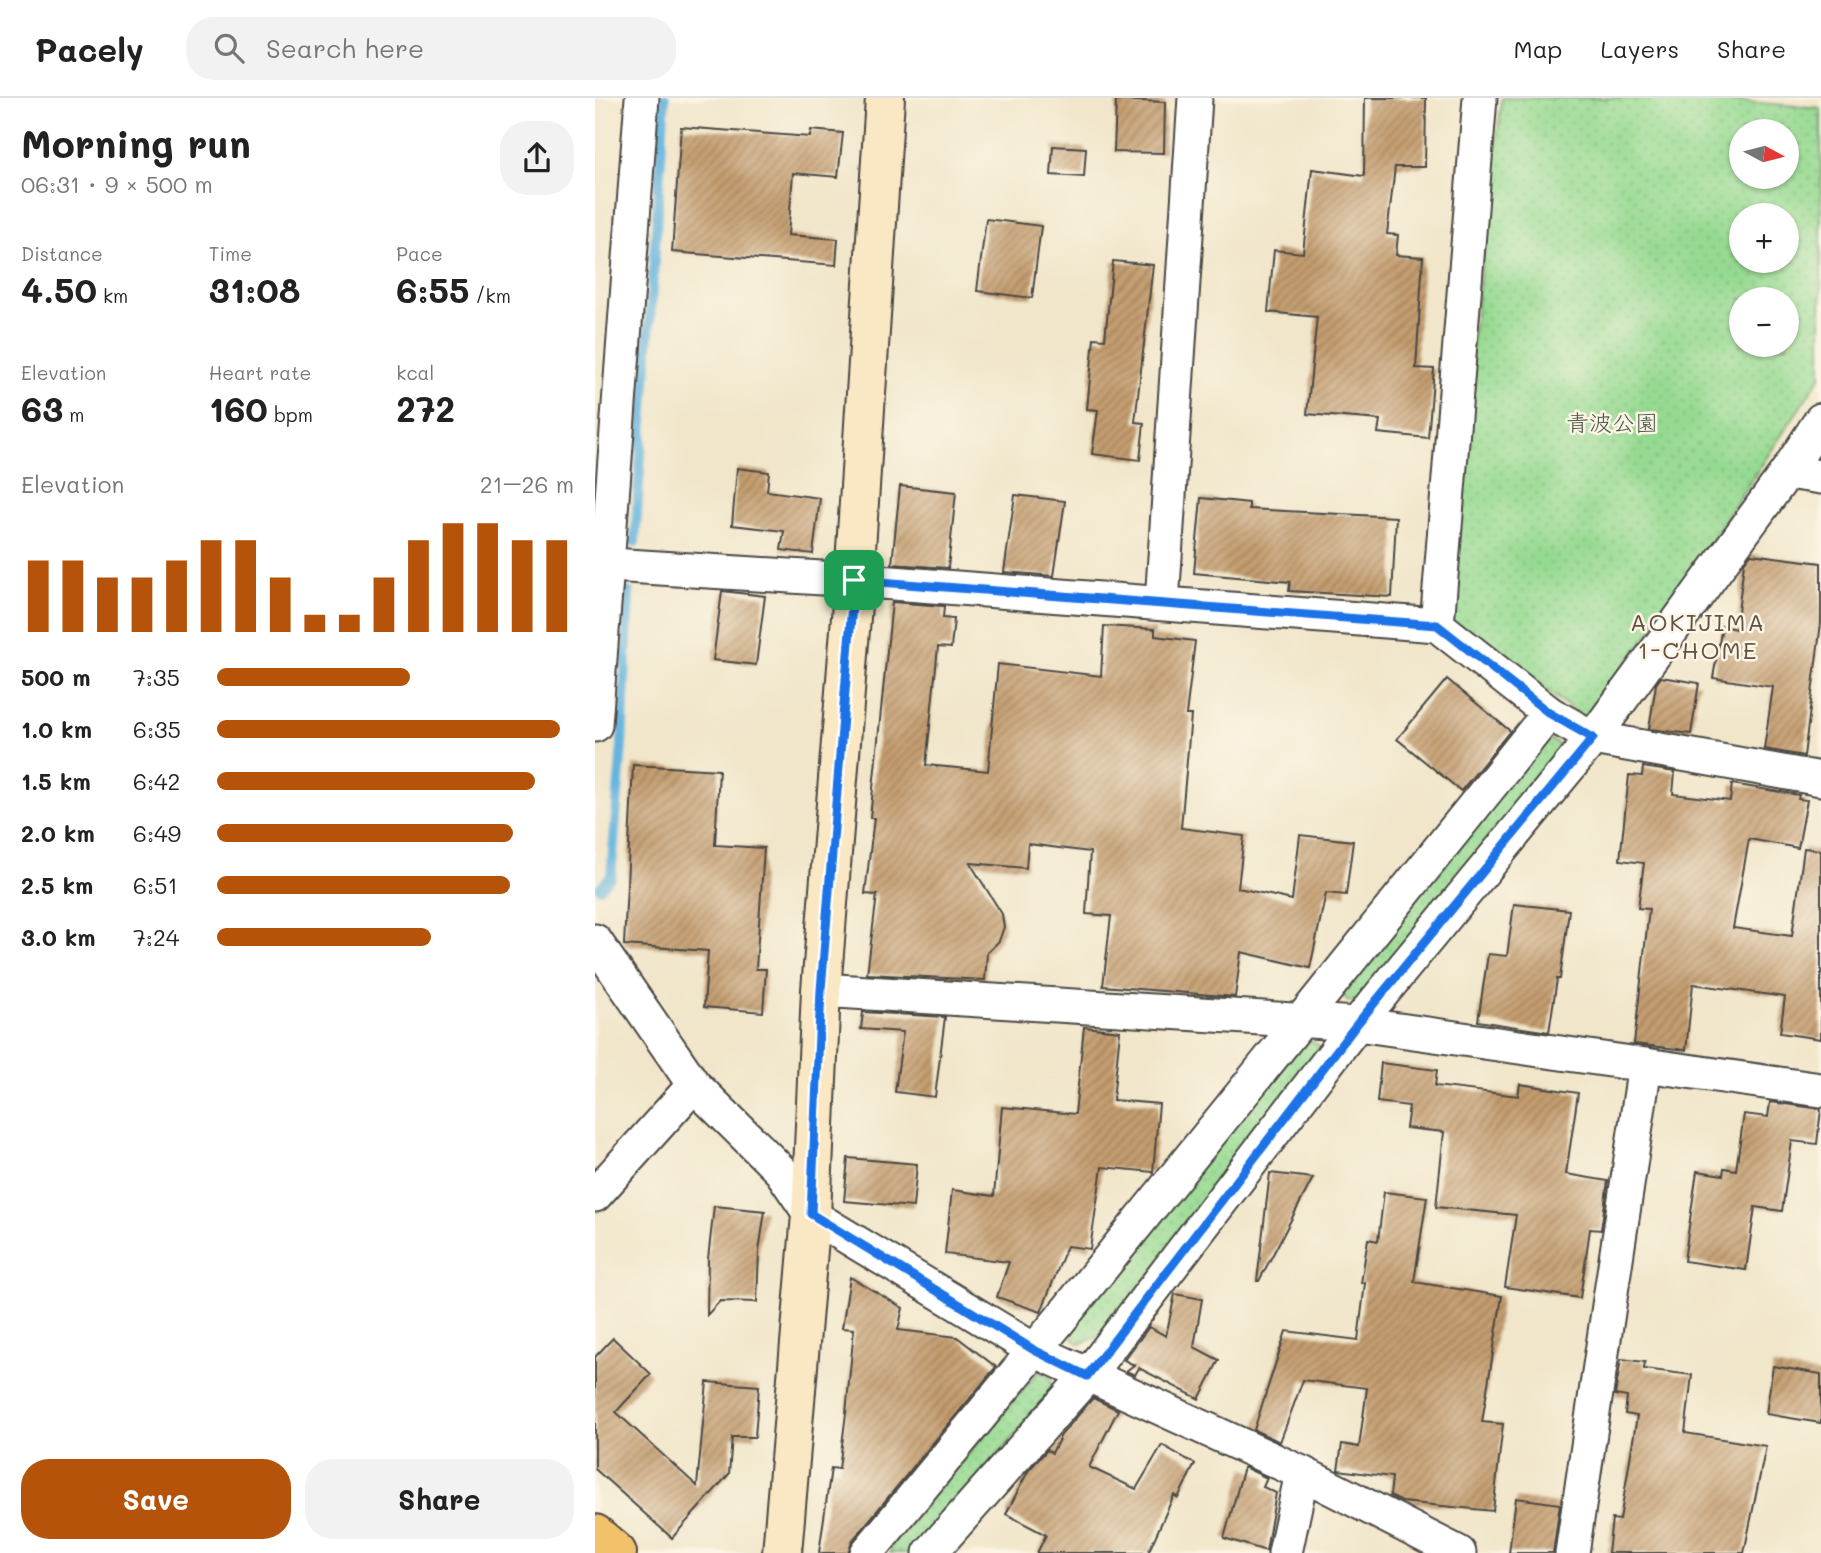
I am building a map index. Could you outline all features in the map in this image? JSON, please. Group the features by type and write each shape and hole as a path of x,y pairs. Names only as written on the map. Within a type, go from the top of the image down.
{"highway":[{"path":"595,1534 617,1553"}],"street":[{"path":"595,725 601,565 642,98"},
{"path":"782,1553 811,1214 821,990 854,580 885,98"},
{"path":"1162,603 1195,98"},
{"path":"1437,625 1480,98"},
{"path":"930,1553 1087,1376 1357,1024 1593,738 1787,472 1821,420"},
{"path":"1787,472 1821,477"},
{"path":"601,565 854,580 1437,625 1549,713 1593,738 1821,779"},
{"path":"867,1553 1549,713"},
{"path":"595,941 694,1085 781,1171 811,1214 1034,1350 1302,1473 1459,1553"},
{"path":"821,990 1357,1024 1821,1090"},
{"path":"1572,1553 1645,1065"},
{"path":"595,1195 694,1085"},
{"path":"1285,1553 1302,1473"}],"green space":[{"name":"青波公園","path":"1502,98 1698,98 1821,108 1821,376 1648,635 1586,719 1439,614"},
{"path":"1541,736 1557,743 1561,754 1365,1004 1347,1001 1342,993"},
{"path":"1311,1041 1318,1045 1322,1059 1103,1334 1080,1344 1073,1339 1071,1326 1300,1043"},
{"path":"1039,1371 1051,1378 1052,1391 916,1553 890,1553 893,1542"}],"building":[{"path":"1365,98 1426,98 1425,167 1395,167 1387,234 1398,235 1396,255 1423,257 1416,368 1434,369 1428,438 1378,433 1380,420 1307,414 1317,317 1268,312 1274,250 1303,253 1312,169 1364,176"},
{"path":"1116,100 1165,102 1164,153 1114,152"},
{"path":"681,127 810,137 811,130 843,133 838,177 793,173 788,235 838,239 836,265 672,252"},
{"path":"1053,146 1086,148 1084,177 1051,175"},
{"path":"986,219 1041,226 1032,298 977,291"},
{"path":"1113,261 1153,265 1135,422 1144,423 1140,460 1092,454 1098,410 1087,409 1094,338 1105,339"},
{"path":"737,468 769,472 767,491 820,498 813,554 781,550 784,531 732,525"},
{"path":"900,486 956,492 948,568 892,564"},
{"path":"1015,495 1065,501 1054,576 1004,572"},
{"path":"1201,498 1249,503 1249,509 1396,517 1392,597 1289,591 1290,582 1194,573"},
{"path":"1751,554 1821,563 1821,623 1804,756 1764,749 1773,687 1713,678 1722,626 1736,629 1744,563"},
{"path":"722,591 765,596 756,665 713,660"},
{"path":"892,602 944,606 943,618 954,619 951,648 938,647 926,765 988,771 998,664 1101,676 1104,626 1155,629 1155,636 1195,641 1186,715 1191,715 1181,828 1244,836 1238,888 1292,900 1300,835 1353,841 1346,895 1326,893 1310,968 1241,952 1235,997 1103,986 1111,916 1086,914 1090,852 1028,844 1026,868 970,863 1002,914 1004,927 999,941 987,953 985,980 867,974 877,895 865,894 874,818 870,818"},
{"path":"1661,677 1699,683 1691,734 1649,729 1656,684"},
{"path":"1447,679 1510,731 1461,791 1397,739"},
{"path":"633,765 719,770 715,845 764,848 756,969 766,969 763,1012 704,1007 708,951 624,945"},
{"path":"1643,767 1675,772 1673,794 1730,801 1732,784 1799,795 1798,799 1807,800 1798,848 1749,839 1733,928 1792,936 1804,848 1821,850 1821,1039 1780,1033 1785,997 1693,984 1686,1050 1634,1044 1649,909 1638,908 1644,863 1620,860 1629,775 1642,776"},
{"path":"1514,904 1569,910 1560,979 1557,979 1549,1032 1478,1021 1488,954 1507,956"},
{"path":"863,1012 945,1017 935,1097 895,1092 903,1032 861,1029"},
{"path":"1084,1027 1120,1031 1113,1100 1159,1104 1153,1172 1102,1167 1090,1249 1067,1246 1041,1312 997,1297 1009,1262 945,1254 952,1190 994,1196 1002,1107 1075,1114"},
{"path":"1381,1063 1437,1070 1435,1086 1518,1096 1520,1084 1578,1093 1566,1174 1608,1181 1601,1230 1590,1229 1580,1298 1505,1287 1516,1215 1436,1207 1444,1132 1406,1128 1409,1106 1377,1102"},
{"path":"1770,1102 1821,1109 1817,1144 1792,1141 1782,1211 1755,1207 1746,1270 1684,1261 1697,1171 1723,1175 1724,1168 1736,1170 1744,1114 1768,1117"},
{"path":"848,1158 917,1164 913,1207 844,1201"},
{"path":"1270,1173 1313,1178 1257,1281"},
{"path":"1384,1192 1427,1197 1414,1282 1502,1296 1482,1422 1503,1424 1493,1511 1402,1502 1390,1496 1392,1477 1338,1470 1342,1444 1359,1447 1367,1388 1303,1380 1280,1442 1254,1430 1286,1331 1358,1340 1365,1283 1361,1283 1368,1239 1378,1241"},
{"path":"714,1206 765,1211 759,1251 757,1302 720,1301 707,1315 708,1259"},
{"path":"850,1277 903,1308 898,1330 957,1337 996,1367 852,1541 848,1553 819,1553 831,1468 839,1469 846,1413 854,1329 842,1328"},
{"path":"1175,1294 1202,1299 1194,1347 1219,1360 1199,1399 1139,1368 1135,1375 1126,1371 1134,1365 1124,1360 1149,1327 1166,1336"},
{"path":"613,1338 651,1374 616,1412 697,1486 707,1382 759,1386 755,1437 732,1437 729,1474 672,1538 595,1469 595,1357"},
{"path":"1621,1359 1645,1362 1644,1369 1692,1375 1685,1433 1766,1446 1744,1553 1608,1553 1612,1519 1620,1520 1637,1416 1625,1414 1627,1397 1615,1395"},
{"path":"1773,1366 1821,1374 1821,1423 1766,1414"},
{"path":"1093,1398 1118,1410 1089,1467 1136,1489 1162,1445 1195,1464 1178,1498 1174,1495 1148,1553 1037,1553 1046,1535 1006,1514 1028,1471 1047,1450 1052,1453 1061,1435"},
{"path":"1244,1467 1267,1478 1263,1487 1276,1493 1266,1551 1224,1538"},
{"path":"1516,1498 1560,1504 1553,1553 1509,1553"}],"waterway":[{"path":"635,542 665,98"},
{"path":"600,888 611,876 622,745 629,592"}],"district":[{"name":"AOKIJIMA 1-CHOME","path":"1698,635"}],"route":[{"path":"854,580 1437,625 1549,713 1593,738 1357,1024 1087,1376 1034,1350 811,1214 821,990 854,580"}]}
